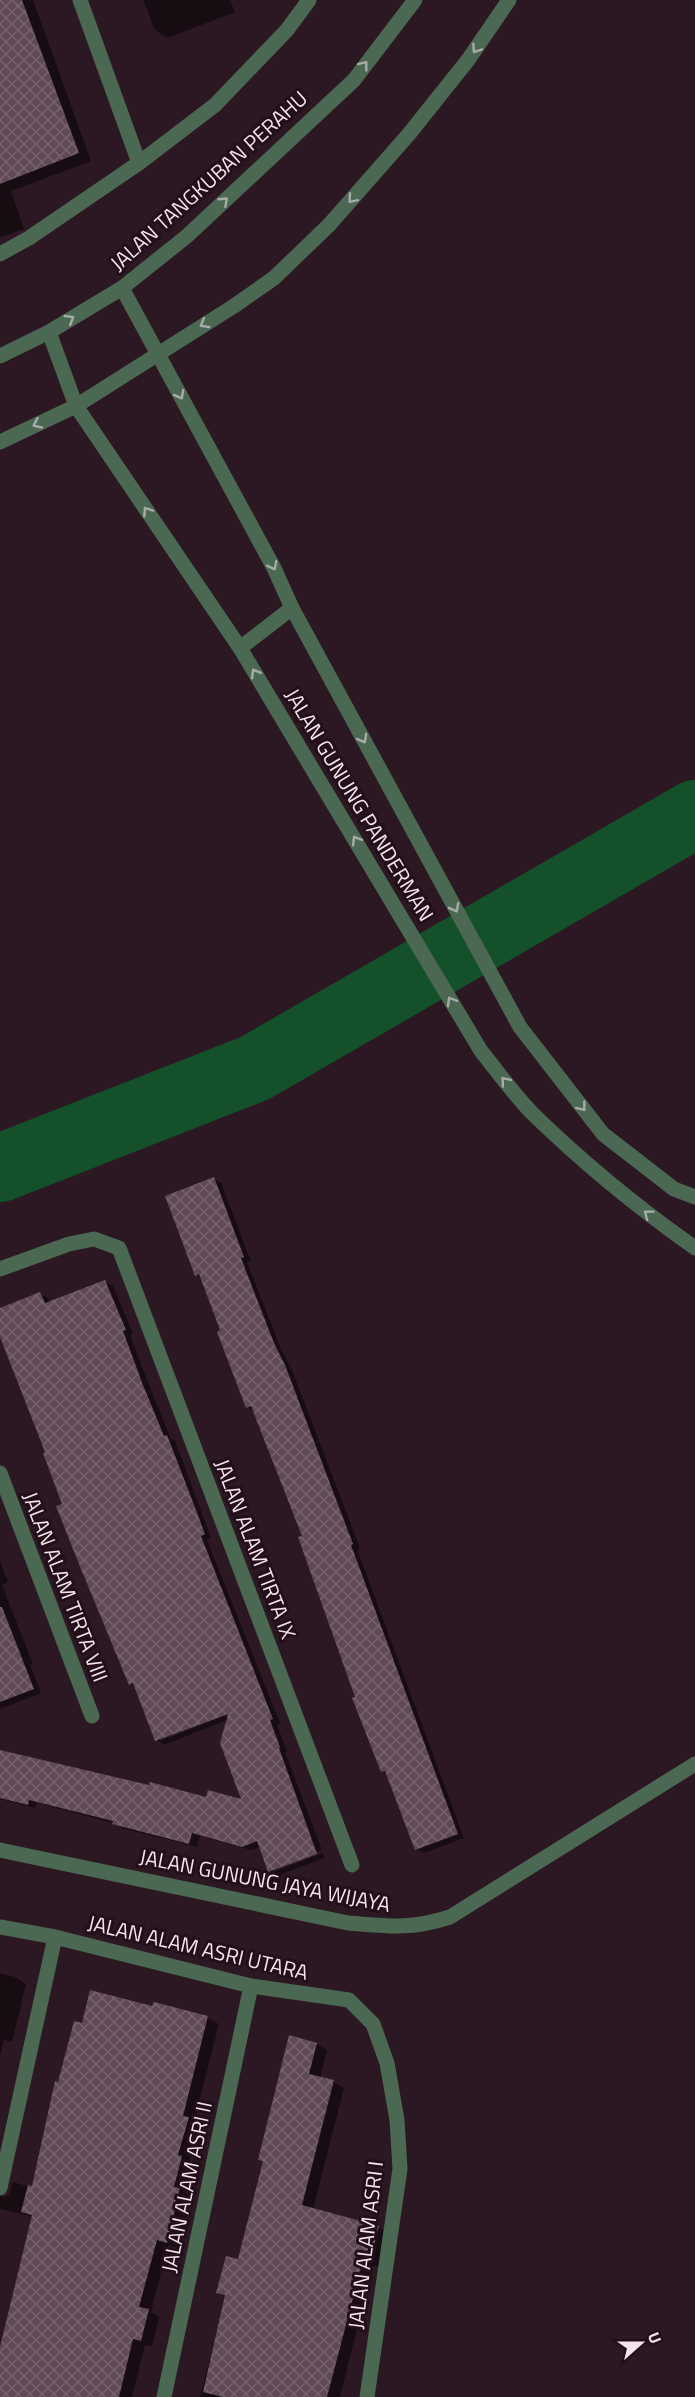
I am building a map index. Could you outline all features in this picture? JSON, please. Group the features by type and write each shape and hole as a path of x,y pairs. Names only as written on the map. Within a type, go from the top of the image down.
{"street":[{"path":"80,0 139,163"},
{"path":"0,254 29,238 139,163 215,105 287,30 309,0"},
{"name":"JALAN TANGKUBAN PERAHU","path":"0,356 49,332 122,288 187,236 354,80 415,0"},
{"path":"0,442 76,406 274,278 329,225 409,134 468,60 509,0"},
{"name":"JALAN GUNUNG PANDERMAN","path":"122,288 274,568 292,608 520,1028 603,1134 674,1189 695,1197"},
{"name":"JALAN GUNUNG PANDERMAN","path":"49,332 76,406 240,648 481,1051 530,1110 596,1172 619,1192 695,1248"},
{"path":"240,648 292,608"},
{"name":"JALAN ALAM TIRTA IX","path":"0,1269 69,1244 93,1239 119,1248 352,1865"},
{"name":"JALAN ALAM TIRTA VIII","path":"0,1473 92,1716"},
{"name":"JALAN GUNUNG JAYA WIJAYA","path":"0,1850 348,1923 401,1928 425,1925 450,1917 695,1764"},
{"name":"JALAN ALAM ASRI UTARA","path":"0,1927 55,1937 251,1986 349,2000 373,2024 387,2063"},
{"path":"0,2188 55,1937"},
{"name":"JALAN ALAM ASRI II","path":"164,2397 251,1986"},
{"name":"JALAN ALAM ASRI I","path":"367,2397 400,2169 397,2120 387,2063"}],"building":[{"path":"0,0 22,0 79,153 0,184"},
{"path":"214,1177 244,1257 241,1258 274,1343 285,1365 353,1544 351,1545 458,1834 415,1850 385,1771 381,1772 352,1698 355,1697 298,1537 302,1536 251,1406 246,1408 217,1332 220,1330 199,1274 195,1276 165,1196"},
{"path":"105,1280 126,1330 123,1331 143,1385 164,1436 167,1435 205,1534 201,1536 273,1719 270,1720 279,1748 317,1854 268,1872 257,1841 242,1847 192,1833 189,1844 112,1824 113,1821 29,1800 28,1805 0,1798 0,1750 149,1785 150,1782 206,1797 208,1790 241,1799 220,1743 228,1714 155,1741 133,1683 129,1685 56,1506 62,1504 43,1453 45,1452 0,1337 0,1308 40,1292 45,1303"},
{"path":"0,1607 2,1607 34,1689 0,1702"},
{"path":"90,1990 152,2006 154,2002 208,2016 183,2116 189,2117 178,2155 182,2156 174,2187 180,2188 167,2243 157,2240 139,2307 149,2309 141,2341 133,2339 119,2397 0,2397 0,2347 32,2215 21,2212 28,2185 32,2186 55,2081 58,2082 74,2021 82,2023"},
{"path":"289,2035 317,2043 309,2074 334,2080 302,2205 379,2226 370,2262 363,2260 327,2397 223,2397 203,2392 225,2295 216,2293 226,2256 238,2259 263,2161 258,2160"}],"waterway":[{"path":"0,1168 255,1068 695,814"}]}
